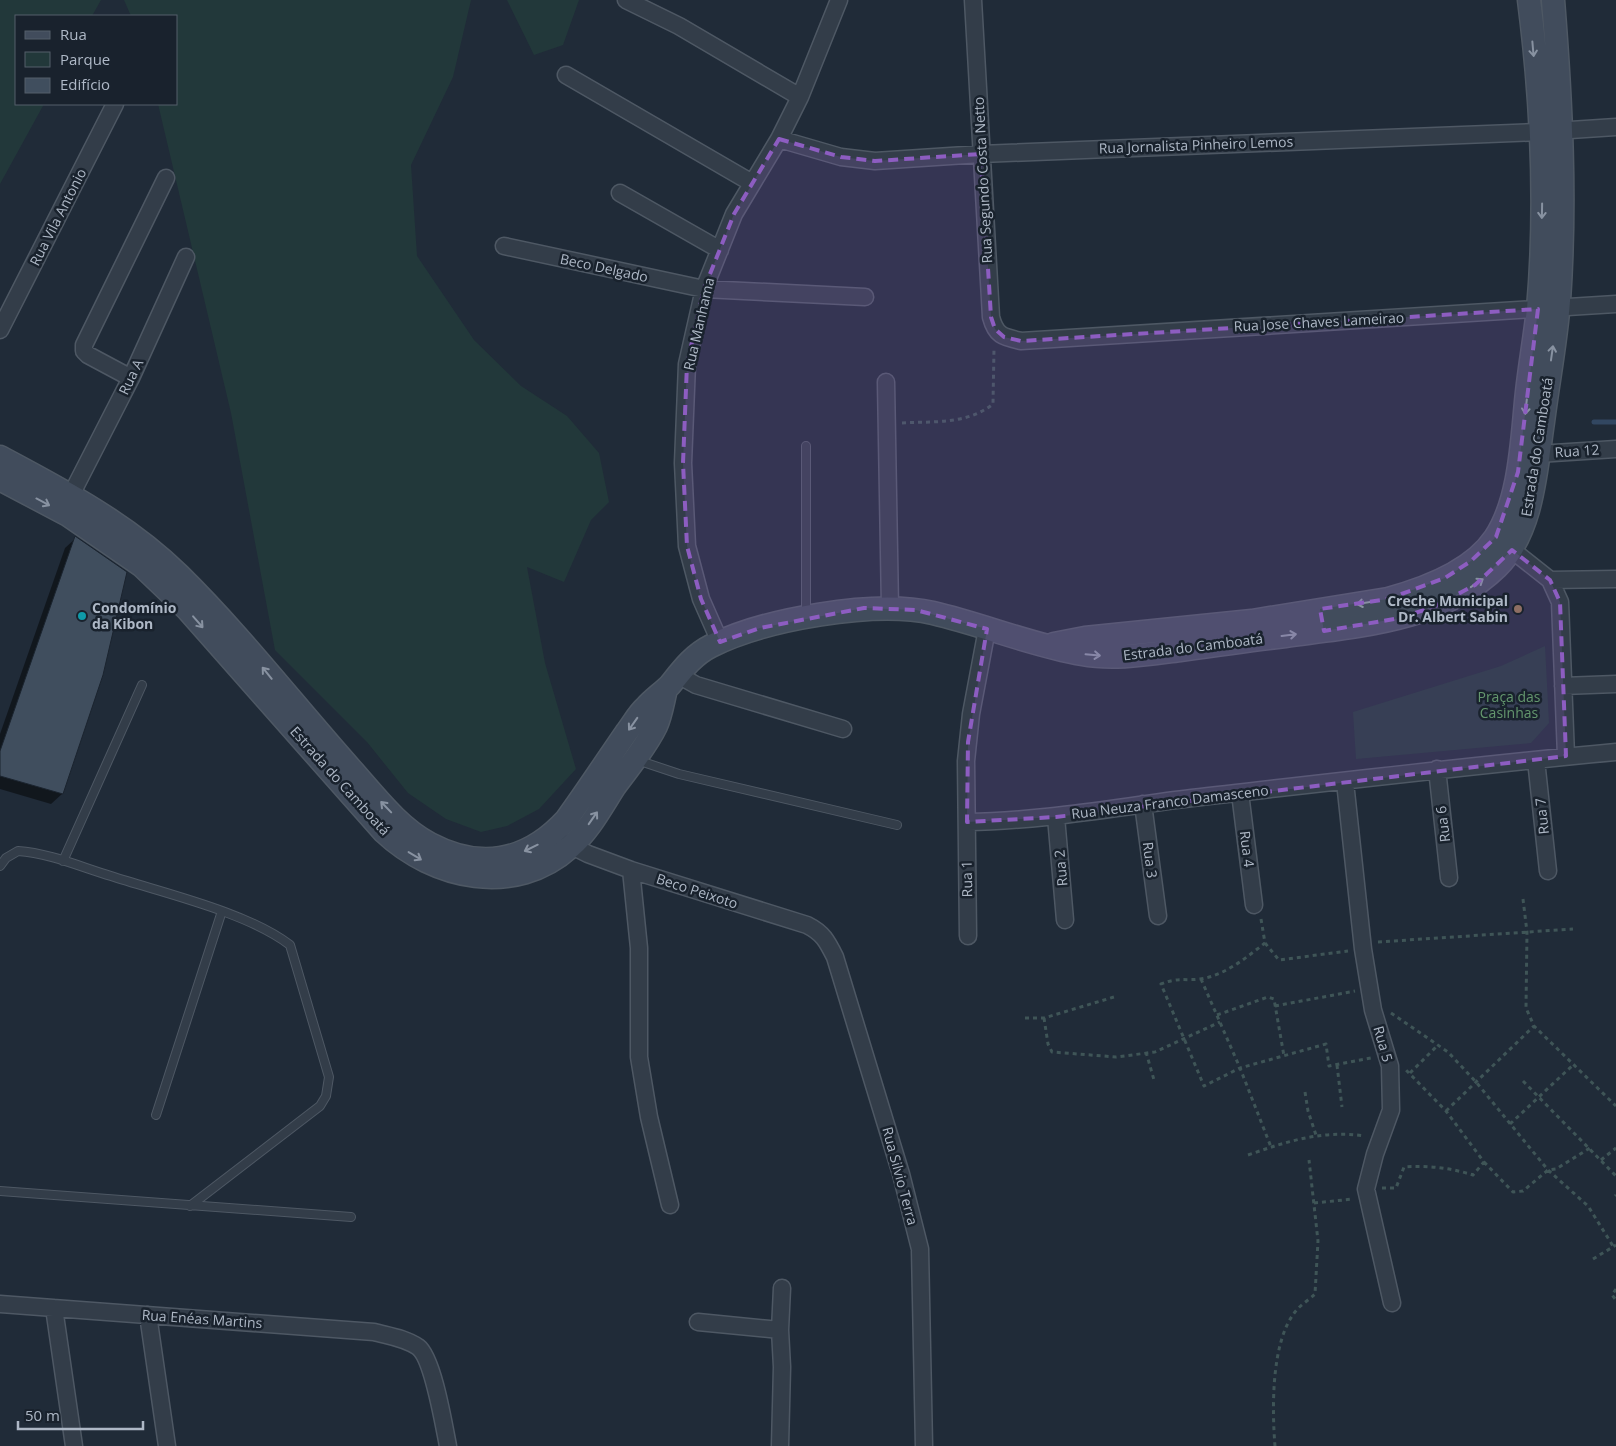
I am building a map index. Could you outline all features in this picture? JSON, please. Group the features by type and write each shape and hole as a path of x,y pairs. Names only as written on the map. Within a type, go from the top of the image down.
{"main road":[{"name":"Estrada do Camboatá","path":"1529,0 1551,131"},
{"name":"Estrada do Camboatá","path":"0,479 68,516 131,556 187,609 408,830 430,844 465,857 494,859 527,851 553,834 578,804 644,708 672,682 693,658 720,642 760,628 864,608 890,608 931,613 1045,645 1085,638 1252,621 1400,618 1433,607 1475,585 1500,564 1512,550 1526,520 1538,454 1548,308 1543,178 1551,131 1553,0"},
{"name":"Estrada do Camboatá","path":"1322,620 1425,587 1445,578 1471,561 1496,537 1502,524 1518,472 1548,308"},
{"name":"Estrada do Camboatá","path":"0,457 71,495 131,534 178,574 252,654 278,700 384,832 403,848 427,863 468,875 496,876 514,874 579,850 656,726 672,682"}],"street":[{"path":"626,0 679,26 800,97"},
{"name":"Rua Manhama","path":"720,642 701,599 687,546 683,463 687,364 704,289 734,214 779,139 800,97 839,0"},
{"name":"Rua Segundo Costa Netto","path":"973,0 991,317 994,329"},
{"path":"566,75 752,182"},
{"name":"Rua Vila Antonio","path":"0,330 114,105"},
{"name":"Rua Jornalista Pinheiro Lemos","path":"779,139 841,157 875,161 981,154 1551,131 1616,126"},
{"path":"131,378 88,355 84,351 84,345 166,178"},
{"path":"620,192 720,250"},
{"name":"Beco Delgado","path":"504,246 704,289 864,297"},
{"name":"Rua A","path":"71,495 131,378 186,257"},
{"name":"Rua Jose Chaves Lameirao","path":"994,329 1004,337 1021,340 1616,304"},
{"path":"886,382 890,608"},
{"name":"Rua 12","path":"1538,454 1616,449"},
{"path":"1512,550 1550,580 1560,602 1566,756 1616,752"},
{"path":"1550,580 1616,578"},
{"path":"967,822 965,781 968,742 987,629"},
{"path":"672,682 696,685 843,729"},
{"path":"1563,686 1616,684"},
{"name":"Rua Neuza Franco Damasceno","path":"967,822 1056,817 1143,804 1345,782 1437,769 1566,756"},
{"name":"Rua 7","path":"1536,760 1548,871"},
{"name":"Rua 6","path":"1437,769 1450,878"},
{"name":"Rua 5","path":"1345,782 1370,994 1390,1066 1391,1110 1380,1139 1367,1193 1392,1302"},
{"name":"Rua 4","path":"1240,793 1254,905"},
{"name":"Rua 3","path":"1143,804 1158,916"},
{"name":"Rua 2","path":"1056,817 1065,920"},
{"name":"Rua 1","path":"967,822 968,936"},
{"name":"Beco Peixoto","path":"553,834 579,850 631,870 807,925"},
{"path":"631,870 639,948 639,1057 649,1117 670,1205"},
{"name":"Rua Silvio Terra","path":"807,925 820,932 827,940 834,957 902,1174 920,1249 924,1446"},
{"path":"780,1446 782,1288"},
{"name":"Rua Enéas Martins","path":"0,1304 374,1332 403,1338 420,1348 429,1362 448,1446"},
{"path":"54,1308 74,1446"},
{"path":"148,1315 167,1446"},
{"path":"698,1322 780,1330"}],"lane":[{"path":"806,446 806,618"},
{"path":"63,861 142,685"},
{"path":"634,759 679,774 897,825"},
{"path":"0,866 6,858 18,851 63,861 222,911 279,936 290,945 329,1077 326,1096 320,1106 190,1206"},
{"path":"156,1115 222,911"},
{"path":"0,1191 351,1217"}],"path":[{"path":"886,423 962,420 980,414 993,404 994,329"},
{"path":"1523,899 1527,932 1526,1008 1534,1026 1616,1106"},
{"path":"1254,905 1261,912 1265,943 1279,960 1363,946 1527,932 1573,930"},
{"path":"1265,943 1234,966 1201,979 1176,978 1162,984 1204,1086 1240,1068 1326,1044 1329,1066 1386,1055 1410,1073 1446,1111 1484,1162 1513,1192 1523,1191 1548,1170 1556,1169 1590,1148"},
{"path":"1201,979 1240,1068 1271,1147"},
{"path":"1275,1006 1370,994 1438,1045 1476,1082 1548,1170 1588,1206 1614,1245 1593,1259"},
{"path":"1024,1018 1044,1018 1114,997"},
{"path":"1217,1015 1268,997 1274,999 1284,1056"},
{"path":"1044,1018 1048,1044 1052,1052 1116,1057 1155,1052 1220,1022"},
{"path":"1446,1111 1534,1026"},
{"path":"1410,1073 1438,1045"},
{"path":"1146,1052 1154,1080"},
{"path":"1510,1124 1540,1098 1574,1064"},
{"path":"1337,1065 1342,1107"},
{"path":"1523,1080 1616,1176"},
{"path":"1305,1092 1308,1111 1316,1135"},
{"path":"1248,1154 1316,1135 1348,1134 1380,1139"},
{"path":"1601,1160 1616,1148"},
{"path":"1275,1446 1273,1391 1281,1340 1286,1324 1295,1310 1315,1294 1318,1241 1309,1160"},
{"path":"1314,1203 1396,1188 1404,1167 1422,1166 1456,1169 1473,1175 1484,1162"},
{"path":"1616,1289 1612,1295 1616,1300"}],"highlighted area":[{"path":"779,139 841,157 875,161 981,154 991,317 995,329 1004,337 1021,341 1538,309 1518,472 1496,537 1471,561 1445,578 1388,599 1320,609 1324,631 1400,618 1433,607 1475,585 1512,550 1550,580 1560,602 1566,756 1056,817 967,822 968,742 987,629 916,610 864,608 760,628 720,642 701,599 687,546 683,463 687,364 704,289 734,214"}],"green space":[{"path":"0,0 101,0 93,15 15,15 15,105 43,105 0,184"},
{"path":"124,0 471,0 453,77 411,165 417,256 474,340 521,386 567,416 599,453 609,502 591,520 564,582 527,567 545,663 576,769 539,809 507,826 481,832 446,819 408,793 367,742 275,650 231,413 158,105 178,105 178,15 131,15"},
{"path":"507,0 579,0 563,45 534,55"},
{"name":"Praça das Casinhas","path":"1545,646 1549,723 1531,743 1356,759 1353,712 1501,666"}],"building":[{"name":"Condomínio da Kibon","path":"75,536 127,572 103,675 63,794 0,776 0,751"}],"waterway":[{"path":"1594,422 1616,422"}],"place":[{"name":"Creche Municipal Dr. Albert Sabin","path":"1518,609"},
{"name":"Condomínio da Kibon","path":"82,616"}]}
